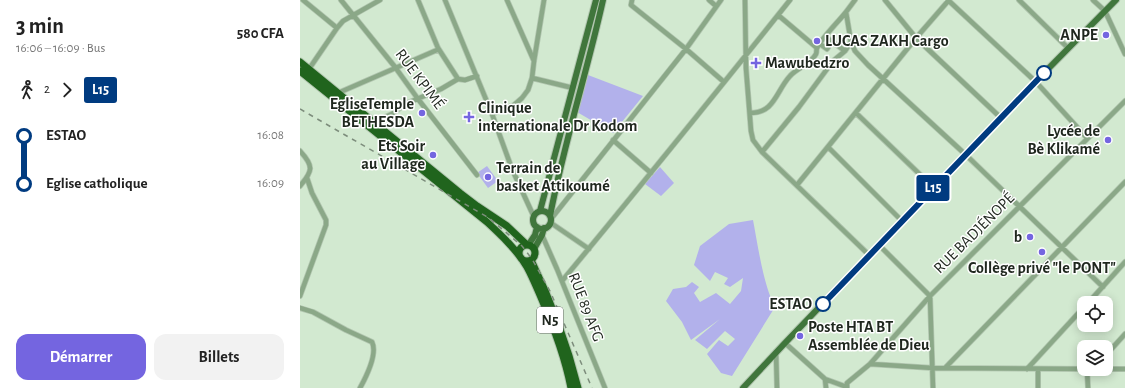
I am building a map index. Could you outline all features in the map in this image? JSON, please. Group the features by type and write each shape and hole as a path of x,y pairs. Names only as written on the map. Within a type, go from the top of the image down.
{"highway":[{"path":"300,62 477,206 507,226 530,246 535,254 531,260 524,261 519,257 519,250 522,246 530,246"},
{"name":"N5","path":"300,71 499,233 527,268 547,312 564,358 571,388"},
{"path":"531,260 552,307 571,361 578,388"}],"main road":[{"path":"530,246 542,235 540,228 534,221 573,88 596,0"},
{"path":"530,246 540,228 548,227 551,219 562,157 596,34 603,0"},
{"path":"743,388 869,255 1116,0"},
{"path":"537,214 546,212 551,219"}],"street":[{"path":"302,0 337,28"},
{"name":"RUE KPIMÉ","path":"341,0 395,67 477,175"},
{"path":"309,69 343,21 380,0"},
{"path":"418,0 438,48 458,80"},
{"path":"445,0 477,76 512,169 530,210 537,214"},
{"path":"507,0 534,61"},
{"path":"492,114 514,104 522,98 528,90 532,78 544,0"},
{"path":"632,0 631,5 724,82"},
{"path":"709,0 716,6"},
{"path":"589,249 551,219 686,49 716,6 722,0"},
{"path":"744,0 746,53 753,140 762,152 869,255"},
{"path":"562,281 790,0"},
{"path":"750,113 762,112 767,108 789,77 816,54 818,46 855,0"},
{"path":"885,0 916,38 1001,118"},
{"path":"797,185 916,38 949,0 1036,82 1087,138"},
{"path":"1019,0 1068,48"},
{"path":"1093,0 1105,12 1125,54"},
{"path":"846,12 851,42 855,51 1103,286"},
{"path":"778,15 818,46 827,49 832,42"},
{"path":"826,37 845,51"},
{"path":"762,152 799,107 833,61 845,51 851,42"},
{"path":"338,93 437,50 438,48"},
{"path":"374,122 392,114 405,104 458,80 465,80 477,76"},
{"path":"532,78 573,88"},
{"name":"RUE BADJÉNOPÉ","path":"847,387 847,383 870,364 930,296 1125,101"},
{"path":"856,113 934,188"},
{"path":"613,140 651,173"},
{"path":"828,147 902,221"},
{"path":"300,151 310,163 307,178 300,186"},
{"path":"300,296 326,225 326,220 312,193 307,178"},
{"path":"945,368 1125,182"},
{"name":"RUE 89 AFG","path":"542,235 605,388"},
{"path":"879,245 930,296 933,388"},
{"path":"1094,296 1125,262"},
{"path":"300,308 313,312 372,342 374,345 374,351 368,374 360,388"},
{"path":"1027,369 1077,315"},
{"path":"1113,347 1125,334"},
{"path":"785,343 825,379 847,387"},
{"path":"776,352 777,388"},
{"path":"870,364 933,368 1077,369"},
{"path":"1113,369 1125,369"},
{"path":"1038,370 1038,388"},
{"path":"1087,376 1088,388"},
{"path":"825,379 826,388"}],"shaded area":[{"path":"588,75 643,96 613,133 577,112"},
{"name":"Terrain de basket Attikoumé","path":"487,166 498,181 488,188 477,173"},
{"path":"660,167 674,183 661,196 645,184"},
{"path":"753,220 764,276 775,307 732,376 721,373 707,354 719,340 728,346 735,339 725,331 707,349 695,340 720,319 691,340 682,322 666,301 673,289 686,287 692,282 699,287 694,293 700,302 716,293 730,304 741,291 743,278 730,287 724,284 728,278 715,272 710,281 694,265 700,246 729,224"}],"railway":[{"path":"300,109 489,218 522,246 532,259 550,291 592,388"}],"bus line":[{"name":"L15","path":"823,304 1044,73"}],"place":[{"name":"ANPE","path":"1106,35"},
{"name":"LUCAS ZAKH Cargo","path":"817,41"},
{"name":"Mawubedzro","path":"756,63"},
{"name":"EgliseTemple BETHESDA","path":"422,113"},
{"name":"Clinique internationale Dr Kodom","path":"469,117"},
{"name":"Lycée de Bè Klikamé","path":"1108,140"},
{"name":"Ets Soir au Village","path":"433,155"},
{"name":"Terrain de basket Attikoumé","path":"488,177"},
{"name":"b","path":"1030,237"},
{"name":"Collège privé \"le PONT\"","path":"1042,252"},
{"name":"ESTAO","path":"823,304"},
{"name":"Poste HTA BT Assemblée de Dieu","path":"800,336"}]}
